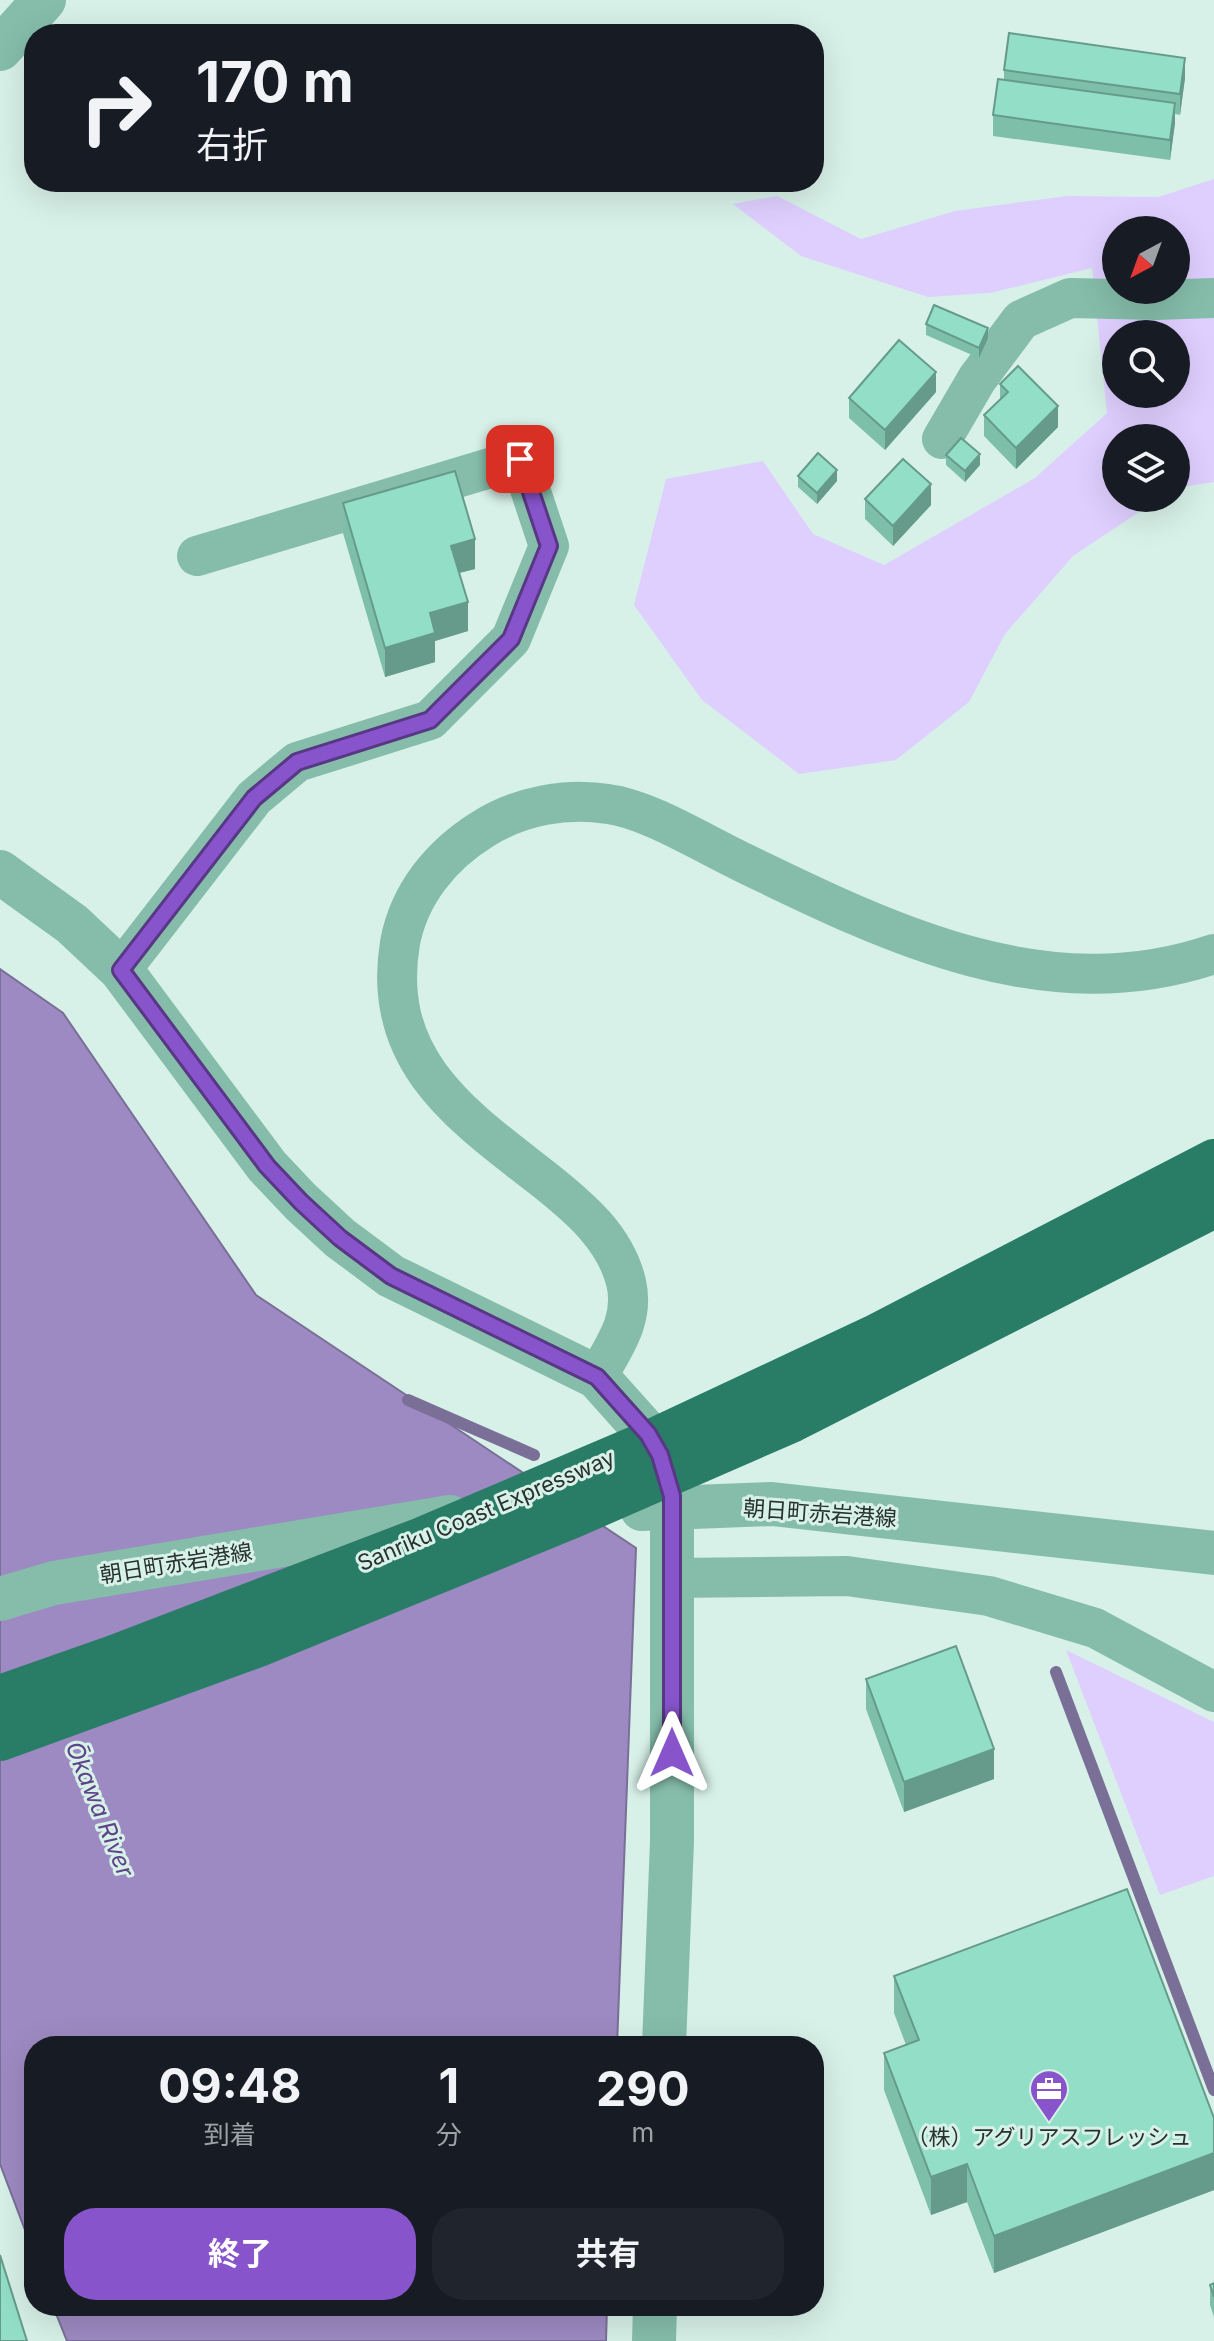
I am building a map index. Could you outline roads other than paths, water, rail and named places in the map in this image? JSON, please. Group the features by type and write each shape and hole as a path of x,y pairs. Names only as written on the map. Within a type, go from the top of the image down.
{"highway":[{"name":"Sanriku Coast Expressway","path":"0,1697 114,1657 422,1539 650,1442 874,1337 1214,1161"},
{"name":"Sanriku Coast Expressway","path":"0,1739 261,1644 566,1519 793,1420 1214,1206"}],"street":[{"path":"0,49 44,0"},
{"path":"942,439 977,379 1021,320 1070,298 1214,298"},
{"path":"121,970 254,798 297,762 430,720 511,639 549,546 520,459 197,556"},
{"path":"597,1377 627,1321 626,1284 612,1247 595,1223 473,1124 439,1089 416,1055 400,1019 395,975 404,925 430,873 457,845 488,826 548,802 610,804 652,818 834,906 963,955 1011,967 1085,975 1178,966 1214,954"},
{"path":"0,872 72,924 121,970 267,1166 340,1238 391,1276 597,1377 648,1434 660,1455 672,1496 672,1841 664,2036"},
{"name":"朝日町赤岩港線","path":"0,1599 54,1583 462,1515 772,1504 1214,1553"},
{"path":"671,1578 847,1576 989,1596 1095,1628 1214,1692"},
{"path":"654,2341 655,2316"}],"water":[{"name":"Ōkawa River","path":"0,969 63,1013 256,1295 636,1548 617,2036 24,2036 24,2228 0,2164"},
{"path":"57,2316 607,2316 606,2341 67,2341"}],"waterway":[{"path":"408,1400 534,1455"},
{"path":"1056,1672 1214,2090"}],"place":[{"name":"（株）アグリアスフレッシュ","path":"1049,2123"}]}
